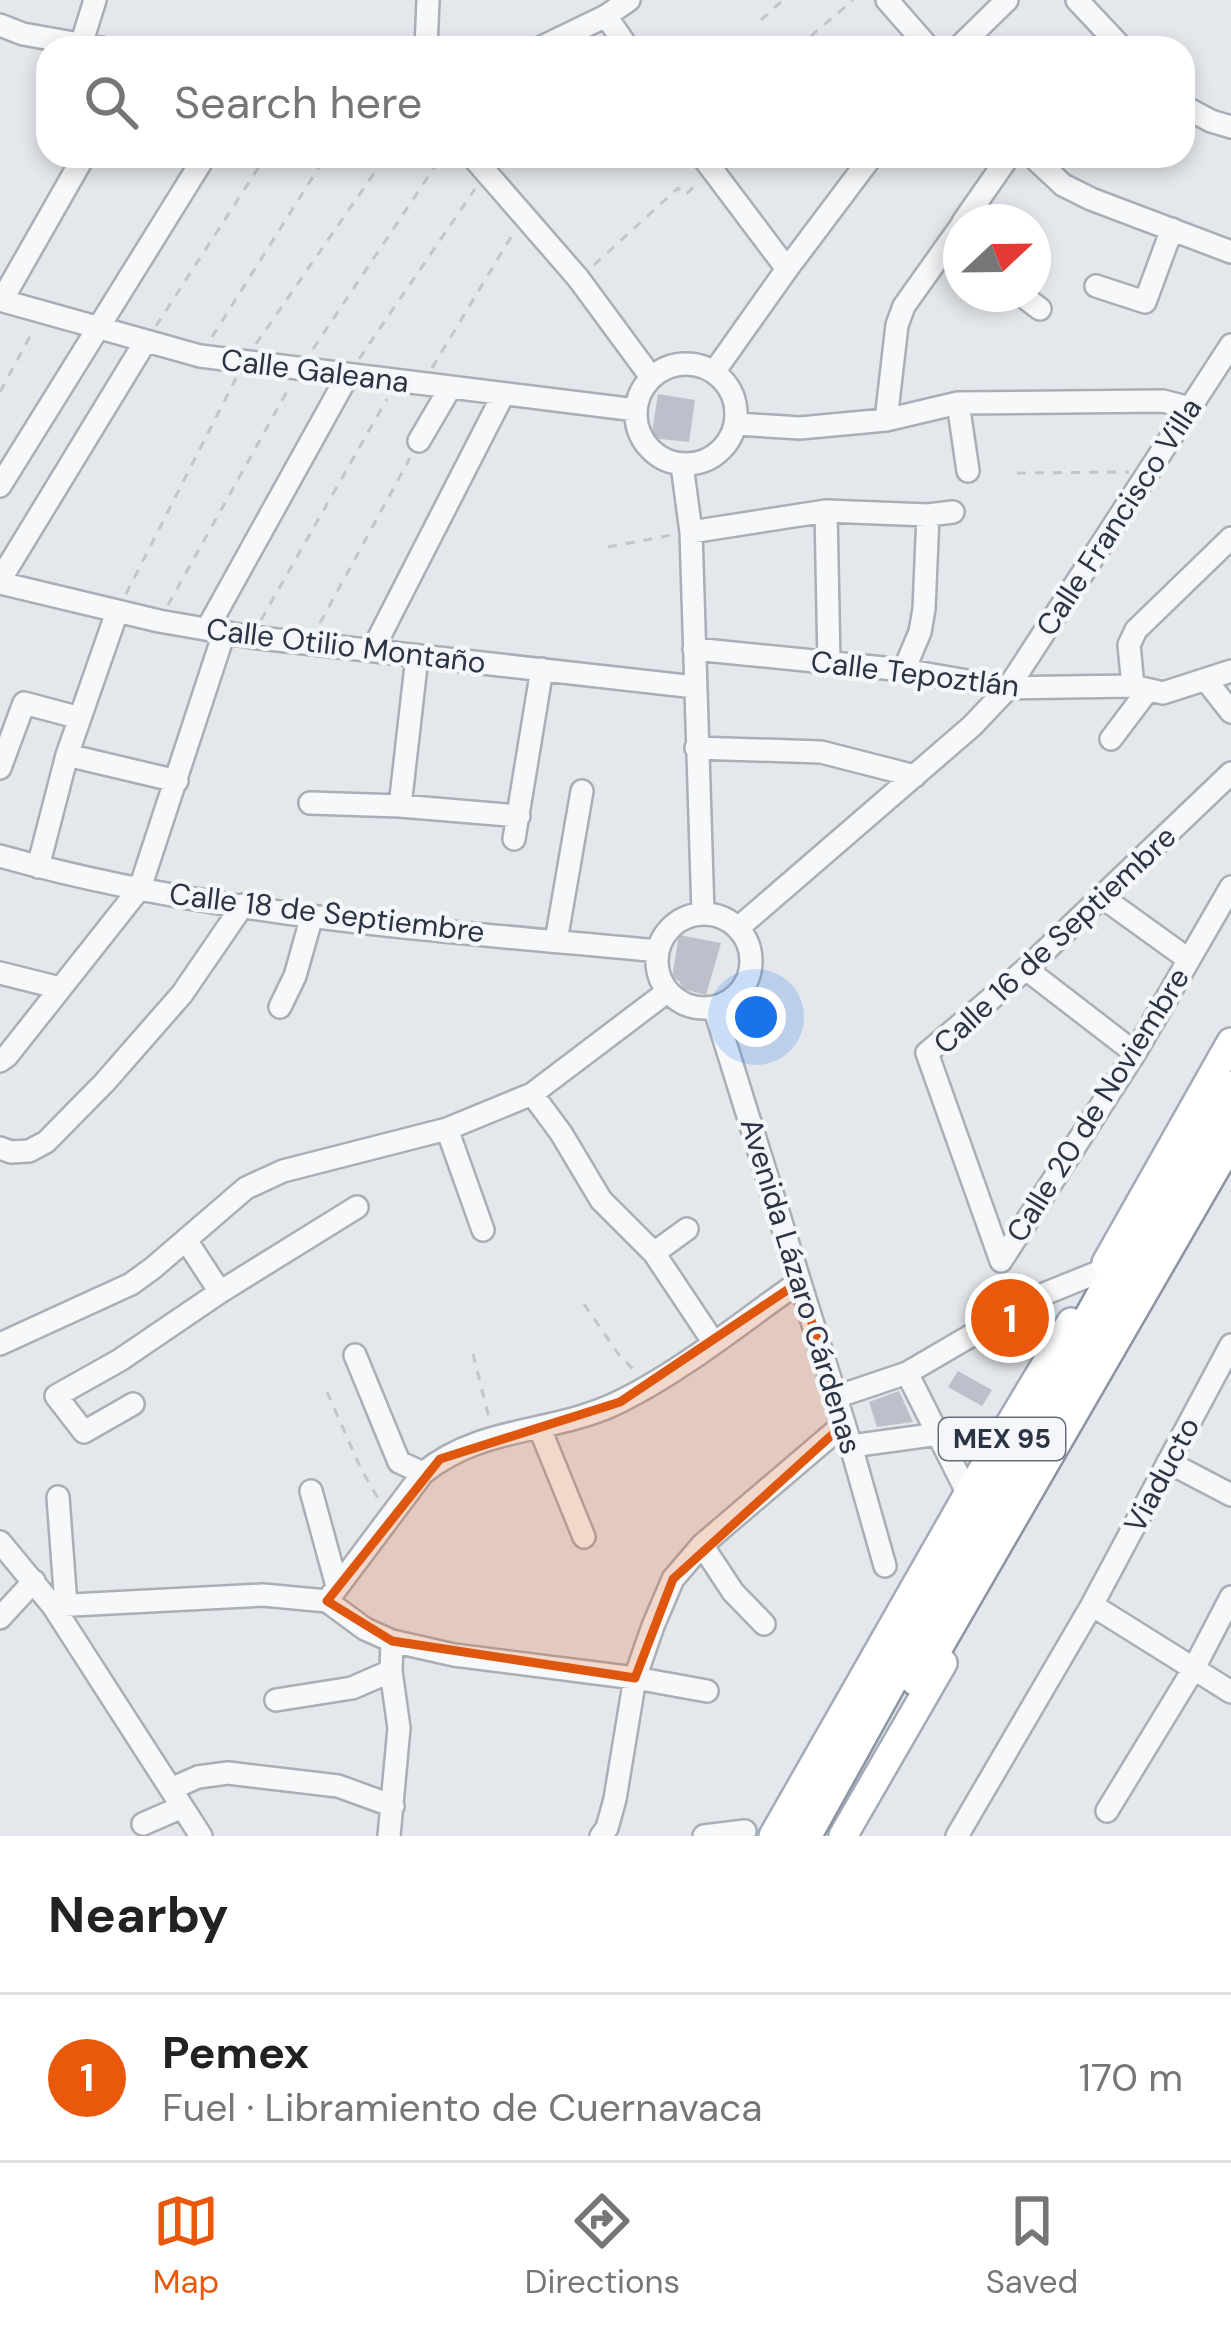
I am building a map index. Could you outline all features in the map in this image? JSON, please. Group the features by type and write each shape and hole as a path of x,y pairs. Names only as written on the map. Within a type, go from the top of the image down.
{"highway":[{"name":"MEX 95","path":"804,1836 1106,1293 1231,1088"},
{"name":"MEX 95","path":"825,1836 1231,1136"}],"main road":[{"name":"MEX 95","path":"759,1834 1101,1271 1231,1042"},
{"name":"MEX 95","path":"843,1836 1231,1165"}],"street":[{"path":"93,36 95,0"},
{"path":"426,36 428,0"},
{"path":"565,36 629,0"},
{"path":"887,0 918,36"},
{"path":"970,36 1007,0"},
{"path":"1078,0 1111,36"},
{"path":"606,16 620,36"},
{"path":"0,25 36,36"},
{"path":"1195,112 1231,127"},
{"path":"1,300 77,168"},
{"path":"0,486 198,168"},
{"path":"482,168 578,278 651,377"},
{"path":"713,168 787,269"},
{"path":"714,372 863,168"},
{"path":"979,204 1001,168"},
{"path":"1045,168 1063,185 1091,199 1231,252"},
{"path":"1096,286 1145,302 1172,229"},
{"path":"886,420 904,306 943,256"},
{"name":"Calle Galeana","path":"1,300 200,356 636,410"},
{"path":"0,581 145,342"},
{"name":"Calle Francisco Villa","path":"738,928 972,726 1007,688 1231,345"},
{"path":"682,364 714,372 730,390 736,412 736,424 722,450 696,464 667,460 653,452 637,425 636,410 644,386 665,368 682,364"},
{"path":"0,1061 140,888 177,781 216,631 348,375"},
{"path":"419,441 449,388"},
{"path":"373,650 503,395"},
{"path":"736,424 800,428 886,420 958,403 1163,401 1190,408"},
{"path":"958,403 968,471"},
{"path":"682,464 691,532 703,913"},
{"path":"691,532 826,511 953,512"},
{"path":"826,511 829,663"},
{"path":"904,670 924,609 928,515"},
{"path":"1111,739 1140,688 1129,645 1136,630 1231,538"},
{"name":"Calle Otilio Montaño","path":"0,581 117,612 251,638 695,687"},
{"path":"38,867 67,755 117,612"},
{"name":"Calle Tepoztlán","path":"694,650 904,670 1007,688 1140,688 1163,694 1231,671"},
{"path":"400,806 417,657"},
{"path":"310,803 400,806 517,828 542,669"},
{"path":"1206,680 1231,712"},
{"path":"0,768 24,703 80,718"},
{"path":"697,748 821,752 915,776"},
{"path":"67,755 177,781"},
{"name":"Calle 16 de Septiembre","path":"1000,1261 927,1053 1026,969 1231,773"},
{"path":"556,941 582,791"},
{"name":"Calle 18 de Septiembre","path":"0,856 140,888 312,916 658,951"},
{"name":"Calle 20 de Noviembre","path":"1000,1261 1135,1053 1231,886"},
{"path":"1102,897 1188,959"},
{"path":"0,1148 29,1151 46,1142 182,994 243,905"},
{"path":"703,913 738,928 750,950 749,975 736,996 714,1007 689,1005 668,991 657,965 658,951 674,925 703,913"},
{"path":"280,1006 295,976 312,916"},
{"path":"1026,969 1135,1053"},
{"path":"0,973 60,988"},
{"path":"0,1344 131,1284 246,1188 283,1171 447,1129 532,1094 668,991"},
{"name":"Avenida Lázaro Cárdenas","path":"714,1007 885,1566"},
{"path":"532,1094 601,1200 655,1253 714,1343"},
{"path":"447,1129 483,1230"},
{"path":"133,1404 84,1432 56,1396 357,1207"},
{"path":"655,1253 687,1228"},
{"path":"185,1240 220,1292"},
{"path":"836,1397 908,1373 1039,1296 1101,1271"},
{"path":"332,1593 422,1473 465,1445 539,1429 620,1402 799,1282"},
{"name":"Viaducto","path":"956,1836 1092,1605 1231,1345"},
{"path":"355,1355 399,1462 422,1473"},
{"path":"908,1373 968,1494"},
{"path":"601,1836 615,1799 635,1678 673,1579 703,1545 844,1424"},
{"path":"539,1429 584,1537"},
{"path":"851,1446 939,1434"},
{"path":"1168,1462 1231,1495"},
{"path":"311,1491 332,1593 365,1629 392,1641 454,1655 707,1691"},
{"path":"58,1497 60,1605"},
{"path":"0,1542 60,1605 201,1836"},
{"path":"703,1545 733,1592 764,1624"},
{"path":"0,1618 34,1581"},
{"path":"60,1605 332,1593"},
{"path":"1107,1811 1231,1597"},
{"path":"1092,1605 1231,1692"},
{"path":"389,1836 399,1728 392,1641"},
{"path":"276,1700 352,1688 392,1672"},
{"path":"143,1824 198,1777 227,1774 338,1786 393,1806"},
{"path":"704,1836 759,1834"}],"path":[{"path":"760,20 783,0"},
{"path":"811,36 853,0"},
{"path":"145,342 258,168"},
{"path":"200,356 318,168"},
{"path":"117,612 243,363 378,168"},
{"path":"159,621 300,369 434,168"},
{"path":"348,375 477,168"},
{"path":"578,278 678,188 686,194 702,168"},
{"path":"421,385 523,218"},
{"path":"0,392 44,312"},
{"path":"251,638 397,382"},
{"path":"309,643 419,441"},
{"path":"1017,473 1150,472"},
{"path":"608,547 691,532"},
{"path":"584,1304 619,1355 649,1385"},
{"path":"473,1354 494,1436"},
{"path":"327,1392 370,1486 380,1503 395,1511"}],"highlighted area":[{"path":"799,1282 844,1424 673,1579 635,1678 392,1641 327,1601 440,1459 620,1402"}],"building":[{"path":"658,394 695,400 689,442 651,438"},
{"path":"679,935 721,943 706,995 683,989 672,977"},
{"path":"958,1371 992,1390 982,1406 948,1387"},
{"path":"899,1391 913,1422 877,1427 869,1402"}],"place":[{"name":"Pemex","path":"1010,1318"}]}
